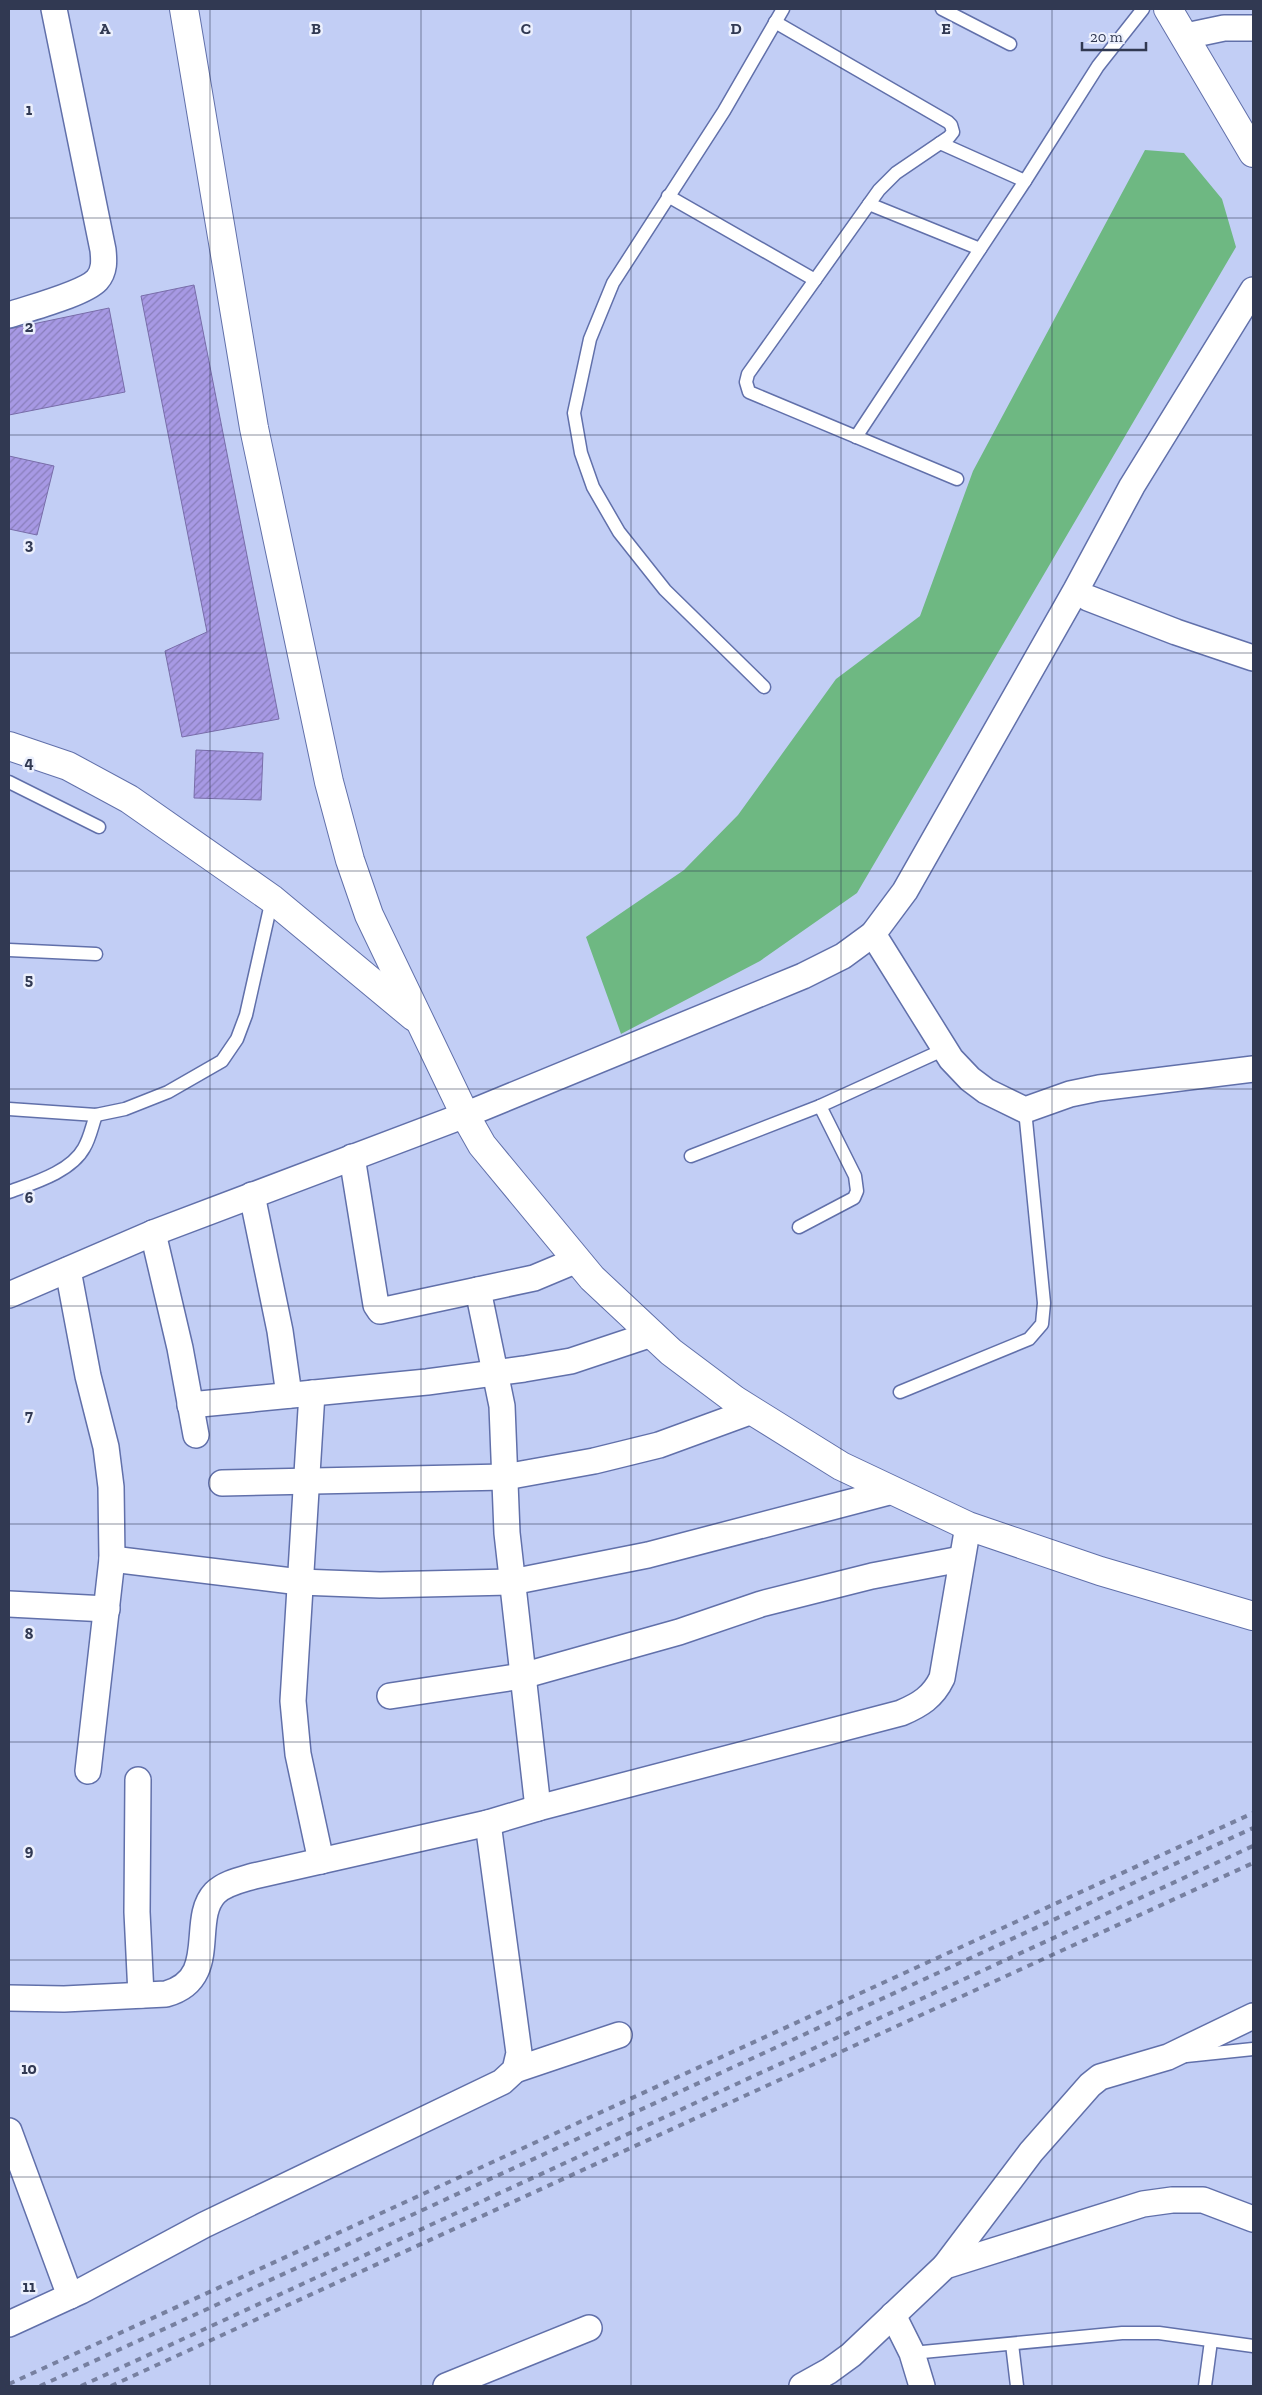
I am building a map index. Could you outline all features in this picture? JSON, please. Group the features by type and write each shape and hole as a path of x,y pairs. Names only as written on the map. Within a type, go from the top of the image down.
{"street":[{"path":"9,315 83,289 97,280 104,266 104,250 54,9"},
{"path":"184,9 254,428 329,782 350,860 369,915 465,1115 482,1145 592,1278 671,1352 735,1400 841,1466 968,1526 1100,1570 1253,1616"},
{"path":"1168,9 1251,145"},
{"path":"1186,36 1224,28 1253,28"},
{"path":"9,1295 154,1233 465,1115 804,976 843,956 873,934 905,891 1076,590 1132,486 1253,290"},
{"path":"1088,598 1176,632 1253,658"},
{"path":"9,746 68,766 129,799 272,899 420,1022"},
{"path":"873,934 945,1049 970,1079 986,1092 1025,1110 1070,1094 1099,1088 1253,1069"},
{"path":"352,1157 376,1305 380,1311 534,1278 577,1260"},
{"path":"252,1195 280,1331 301,1394 306,1482 293,1678 294,1722 298,1754 322,1861"},
{"path":"154,1233 196,1435"},
{"path":"68,1270 88,1376 106,1447 111,1487 112,1559 88,1771"},
{"path":"478,1290 502,1406 507,1533 538,1808"},
{"path":"190,1405 427,1382 571,1361 652,1334"},
{"path":"222,1483 505,1477 594,1461 652,1447 752,1411"},
{"path":"112,1559 300,1582 380,1585 512,1582 648,1555 893,1491"},
{"path":"9,1998 64,1999 166,1994 177,1991 189,1982 196,1971 208,1904 215,1893 227,1885 254,1876 488,1823 538,1808 901,1713 922,1704 936,1690 942,1678 968,1526"},
{"path":"390,1696 522,1676 679,1632 760,1604 872,1576 961,1559"},
{"path":"9,1604 107,1609"},
{"path":"138,1780 137,1912 141,1995"},
{"path":"488,1823 519,2053 515,2070"},
{"path":"802,2386 830,2371 851,2355 945,2266 1031,2152 1090,2085 1100,2078 1168,2057 1253,2016"},
{"path":"9,2324 70,2296 204,2224 502,2082 515,2070 619,2035"},
{"path":"9,2131 70,2296"},
{"path":"945,2266 1143,2204 1172,2200 1203,2200 1253,2219"},
{"path":"893,2315 912,2353 922,2386"},
{"path":"446,2386 589,2328"}],"lane":[{"path":"764,686 665,590 619,532 593,487 581,453 574,413 590,339 613,283 724,111 783,9"},
{"path":"942,9 1010,44"},
{"path":"856,437 1098,66 1143,9"},
{"path":"775,22 948,122 953,132 940,144 896,173 879,190 748,374 746,386 749,392 957,479"},
{"path":"940,144 1025,180"},
{"path":"668,196 814,280"},
{"path":"869,204 980,249"},
{"path":"9,782 99,827"},
{"path":"9,1109 96,1115 125,1109 168,1092 222,1061 237,1039 246,1015 272,899"},
{"path":"9,950 96,954"},
{"path":"691,1156 820,1106 945,1049"},
{"path":"799,1226 854,1198 857,1191 855,1176 820,1106"},
{"path":"900,1392 1029,1339 1042,1324 1044,1303 1025,1110"},
{"path":"9,1192 65,1167 77,1158 84,1148 96,1115"},
{"path":"1168,2057 1253,2049"},
{"path":"912,2353 1122,2333 1159,2333 1253,2346"},
{"path":"1204,2386 1210,2341"},
{"path":"1012,2344 1017,2386"}],"shaded area":[{"path":"1145,150 1184,153 1222,199 1236,247 857,893 760,961 621,1034 586,937 684,870 738,815 836,679 920,616 973,471"}],"building":[{"path":"194,285 279,719 182,737 165,651 207,632 141,296"},
{"path":"109,308 125,392 9,415 9,329"},
{"path":"9,456 54,466 37,535 9,529"},
{"path":"196,750 263,753 261,800 194,798"}],"railway":[{"path":"9,2384 1253,1813"},
{"path":"40,2386 1253,1828"},
{"path":"81,2386 1253,1846"},
{"path":"111,2386 1253,1863"}]}
